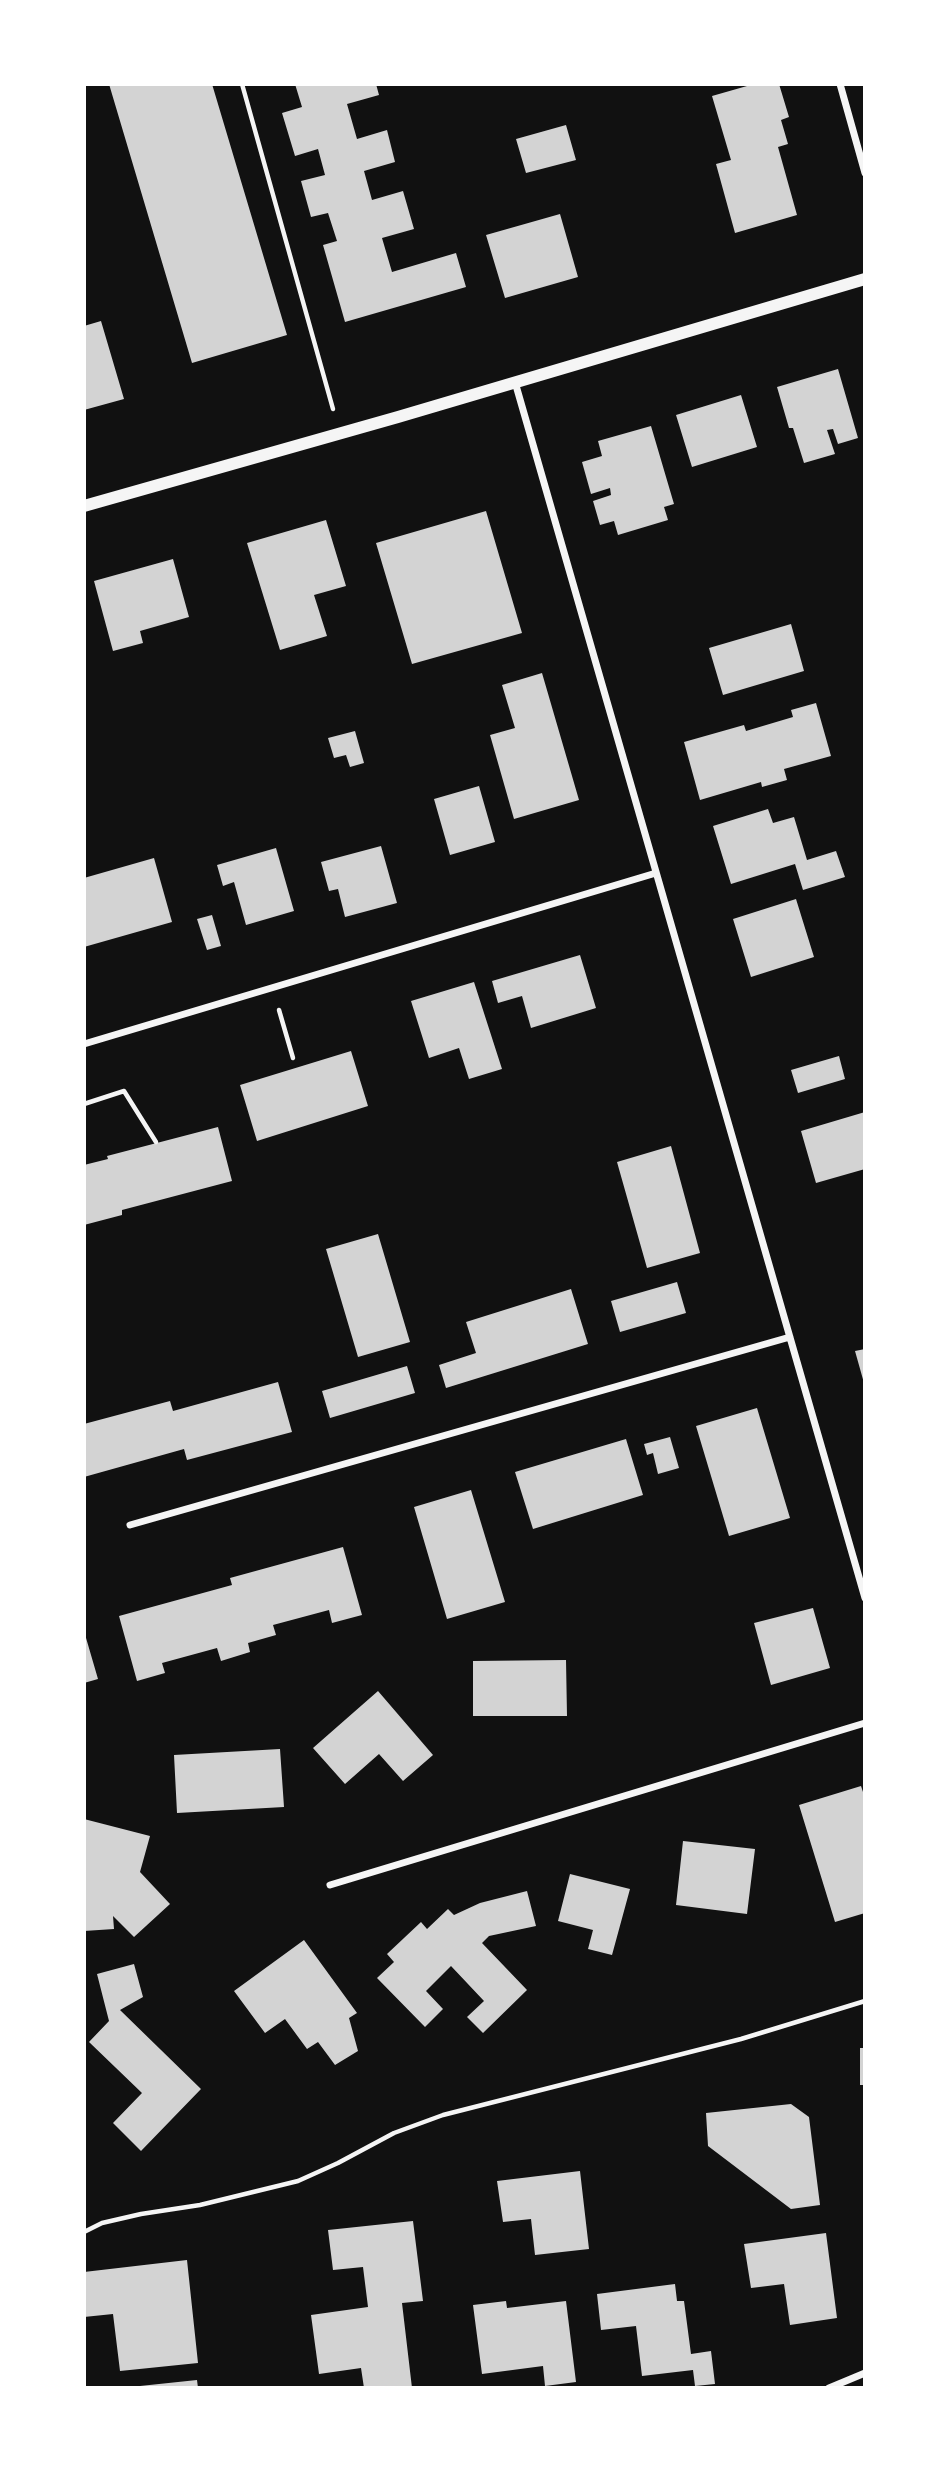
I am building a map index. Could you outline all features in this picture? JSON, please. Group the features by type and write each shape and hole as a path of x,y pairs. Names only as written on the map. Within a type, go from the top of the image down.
{"street":[{"path":"840,84 865,173"},
{"path":"84,506 865,279"},
{"path":"515,382 865,1598"},
{"path":"84,1044 656,873"},
{"path":"130,1525 790,1337"},
{"path":"330,1885 865,1723"},
{"path":"829,2388 865,2373"}],"path":[{"path":"242,84 339,434"},
{"path":"279,1009 293,1058"},
{"path":"84,1104 124,1091 156,1143"},
{"path":"84,2232 102,2223 200,2205 298,2181 338,2164 394,2133 443,2115 741,2039 865,2001"}],"building":[{"path":"109,84 212,84 287,335 192,363"},
{"path":"295,84 376,84 379,95 347,104 357,139 387,130 395,162 364,171 372,200 403,191 414,229 382,238 392,272 456,253 466,287 345,322 323,245 337,241 328,213 311,217 301,181 325,175 318,149 295,156 282,113 302,107"},
{"path":"754,84 779,84 789,117 781,120 788,144 778,147 797,215 735,233 716,164 731,160 712,96"},
{"path":"566,125 576,160 526,173 516,139"},
{"path":"560,214 578,277 505,298 486,235"},
{"path":"101,321 124,399 84,410 84,326"},
{"path":"838,369 858,438 838,444 833,429 827,430 835,454 804,463 793,428 789,428 777,387"},
{"path":"741,395 757,447 692,467 676,415"},
{"path":"651,426 674,504 664,507 668,520 618,535 614,521 600,525 593,501 611,495 610,488 591,494 582,462 602,456 598,441"},
{"path":"486,511 522,633 412,664 376,543"},
{"path":"326,520 346,586 314,595 327,636 280,650 247,543"},
{"path":"173,559 189,617 140,631 143,643 113,651 94,581"},
{"path":"791,624 804,671 723,695 709,648"},
{"path":"542,673 579,800 514,819 490,735 515,728 502,685"},
{"path":"816,703 831,756 784,769 787,780 762,787 761,782 700,800 684,742 744,725 746,731 793,717 791,710"},
{"path":"355,731 364,763 350,767 346,755 334,758 328,738"},
{"path":"479,786 495,842 450,855 434,799"},
{"path":"768,809 773,823 794,817 807,860 836,851 845,877 803,890 795,864 731,884 713,826"},
{"path":"381,846 397,903 345,917 338,889 329,891 321,862"},
{"path":"276,848 294,911 246,925 234,882 223,886 217,865"},
{"path":"154,858 172,922 84,947 84,878"},
{"path":"796,899 814,957 751,977 733,919"},
{"path":"212,915 221,946 207,950 197,919"},
{"path":"580,955 596,1008 531,1028 522,996 498,1003 492,981"},
{"path":"474,982 502,1069 469,1079 459,1048 429,1058 411,1001"},
{"path":"351,1051 368,1106 257,1141 240,1085"},
{"path":"839,1056 845,1079 798,1093 791,1070"},
{"path":"865,1112 865,1169 816,1183 801,1131"},
{"path":"218,1127 232,1181 122,1210 122,1215 84,1225 84,1165 108,1159 107,1156"},
{"path":"671,1146 700,1253 647,1268 617,1162"},
{"path":"378,1234 410,1342 358,1357 326,1249"},
{"path":"677,1282 686,1313 620,1332 611,1301"},
{"path":"571,1289 588,1344 446,1388 439,1365 476,1353 466,1322"},
{"path":"865,1349 865,1383 864,1383 855,1351"},
{"path":"407,1366 415,1393 330,1418 322,1391"},
{"path":"278,1382 292,1432 187,1460 184,1449 84,1477 84,1424 170,1401 173,1411"},
{"path":"757,1408 790,1518 729,1536 696,1426"},
{"path":"670,1437 679,1468 658,1474 653,1453 647,1455 644,1444"},
{"path":"626,1439 643,1495 533,1529 515,1472"},
{"path":"471,1490 505,1602 447,1619 414,1507"},
{"path":"343,1547 362,1615 332,1623 329,1610 273,1625 276,1635 248,1643 250,1652 221,1661 217,1648 162,1663 165,1673 137,1681 119,1616 232,1585 230,1578"},
{"path":"813,1608 830,1668 771,1685 754,1623"},
{"path":"84,1631 98,1679 84,1683"},
{"path":"566,1660 567,1716 473,1716 473,1661"},
{"path":"378,1691 433,1755 403,1781 379,1754 345,1784 313,1748"},
{"path":"280,1749 284,1807 177,1813 174,1755"},
{"path":"861,1786 865,1798 865,1913 835,1922 799,1805"},
{"path":"84,1819 150,1836 140,1872 170,1904 134,1937 113,1916 114,1929 84,1931"},
{"path":"683,1841 755,1849 747,1914 676,1905"},
{"path":"570,1874 630,1889 612,1955 588,1949 593,1930 558,1921"},
{"path":"527,1891 536,1926 489,1936 482,1943 527,1990 483,2033 467,2017 484,2001 451,1966 426,1991 443,2009 425,2027 377,1978 394,1962 387,1954 421,1922 427,1929 448,1909 454,1915 480,1903"},
{"path":"304,1940 357,2013 349,2018 358,2051 335,2065 318,2042 307,2049 285,2019 265,2033 234,1991"},
{"path":"134,1964 143,1997 120,2010 201,2089 141,2151 113,2123 142,2093 89,2042 109,2021 97,1974"},
{"path":"860,2048 865,2048 865,2085 860,2085"},
{"path":"791,2104 809,2117 820,2205 791,2209 708,2146 706,2113"},
{"path":"580,2171 589,2249 535,2255 531,2219 503,2222 497,2181"},
{"path":"413,2221 423,2301 402,2303 412,2388 364,2388 361,2368 319,2374 311,2315 368,2307 363,2267 333,2270 328,2230"},
{"path":"826,2233 837,2318 790,2325 784,2284 751,2288 744,2244"},
{"path":"187,2260 198,2363 120,2371 113,2314 84,2317 84,2272"},
{"path":"675,2284 677,2301 684,2301 691,2354 711,2351 715,2384 695,2386 693,2370 642,2376 636,2326 601,2330 597,2294"},
{"path":"506,2301 507,2308 566,2301 576,2382 545,2386 543,2366 482,2374 473,2305"},
{"path":"197,2380 198,2388 140,2388 140,2386"}]}
